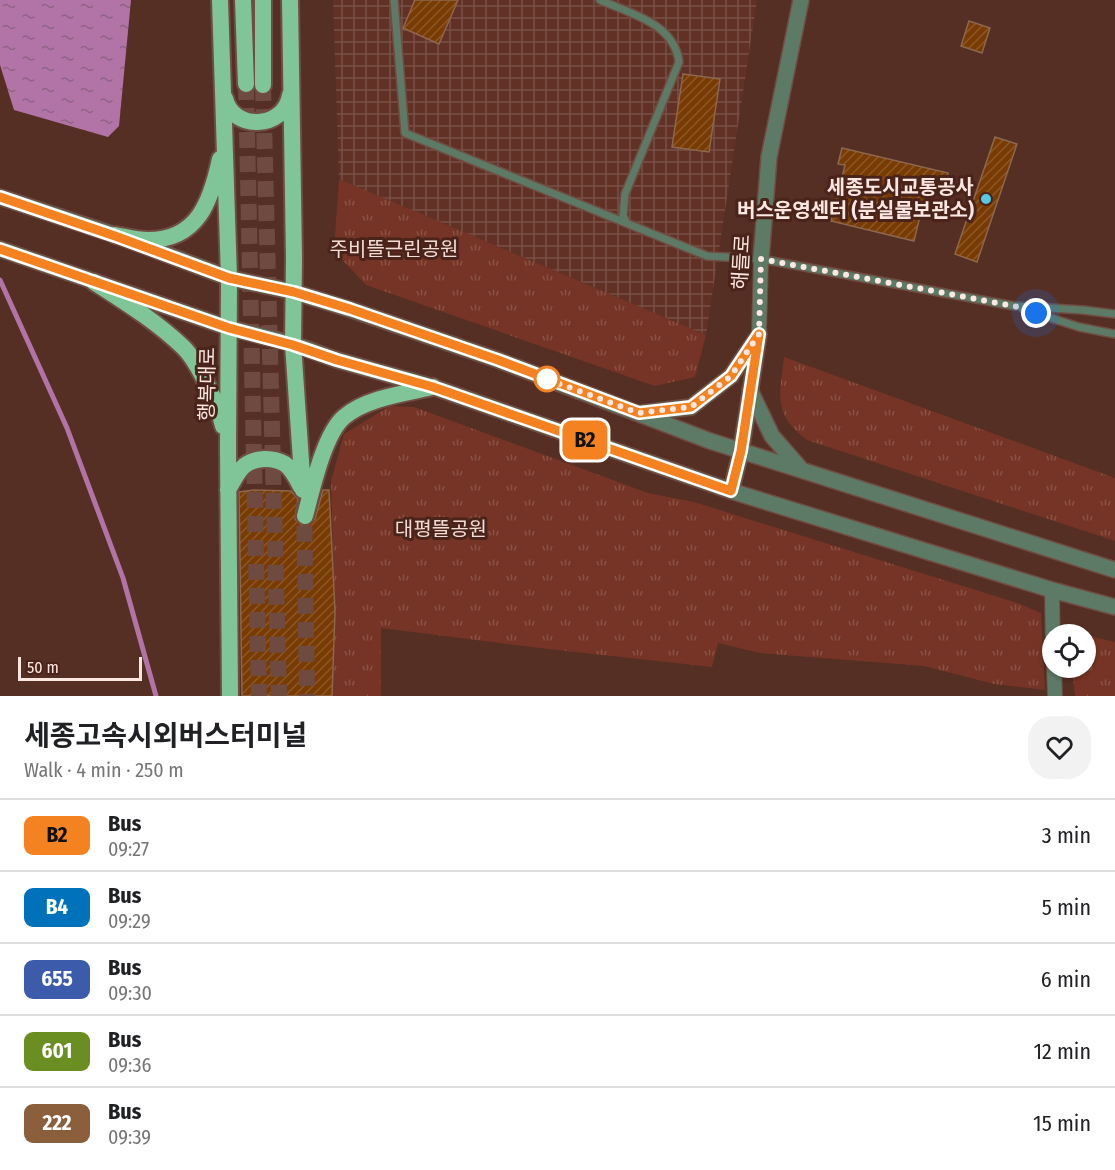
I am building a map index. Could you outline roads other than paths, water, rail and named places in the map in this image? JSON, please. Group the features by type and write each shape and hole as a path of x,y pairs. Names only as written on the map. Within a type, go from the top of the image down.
{"highway":[{"name":"행복대로","path":"220,0 229,278 230,696"},
{"path":"243,0 246,84"},
{"path":"263,85 264,0"},
{"path":"228,491 243,467 261,459 272,459 285,464 303,490 293,345 290,0"},
{"path":"224,91 227,107 248,121 260,122 272,120 281,114 289,104 292,84"},
{"path":"115,236 148,240 169,237 187,230 203,211 215,183 225,119"},
{"path":"94,282 142,314 185,349 220,413 228,449"},
{"path":"305,516 318,468 334,429 344,417 385,398 433,387"}],"street":[{"name":"해들로","path":"731,491 741,451 759,334 761,259 769,156 801,0"},
{"path":"0,197 229,278 294,292 350,309 498,360 741,451 1115,570"},
{"path":"0,249 229,328 433,387 731,491 1114,607"},
{"path":"639,413 691,407 731,376 759,334"},
{"path":"750,390 772,436 800,468"},
{"path":"1052,590 1053,624"},
{"path":"1054,678 1055,696"}],"lane":[{"path":"394,0 405,133 707,256 761,259 1014,306 1079,327 1115,334"},
{"path":"600,0 663,29 674,42 679,62 625,194 623,216 627,223"},
{"path":"1014,306 1083,309 1115,314"}],"water":[{"path":"0,0 131,0 119,126 108,137 14,110 0,65"}],"waterway":[{"path":"0,280 67,428 123,578 156,696"}],"tunnel":[{"path":"246,84 259,696"},
{"path":"263,85 279,696"},
{"path":"304,502 307,696"}],"place":[{"name":"세종도시교통공사 버스운영센터 (분실물보관소)","path":"986,199"}],"park label":[{"name":"주비뜰근린공원","path":"394,249"},
{"name":"대평뜰공원","path":"441,529"}]}
